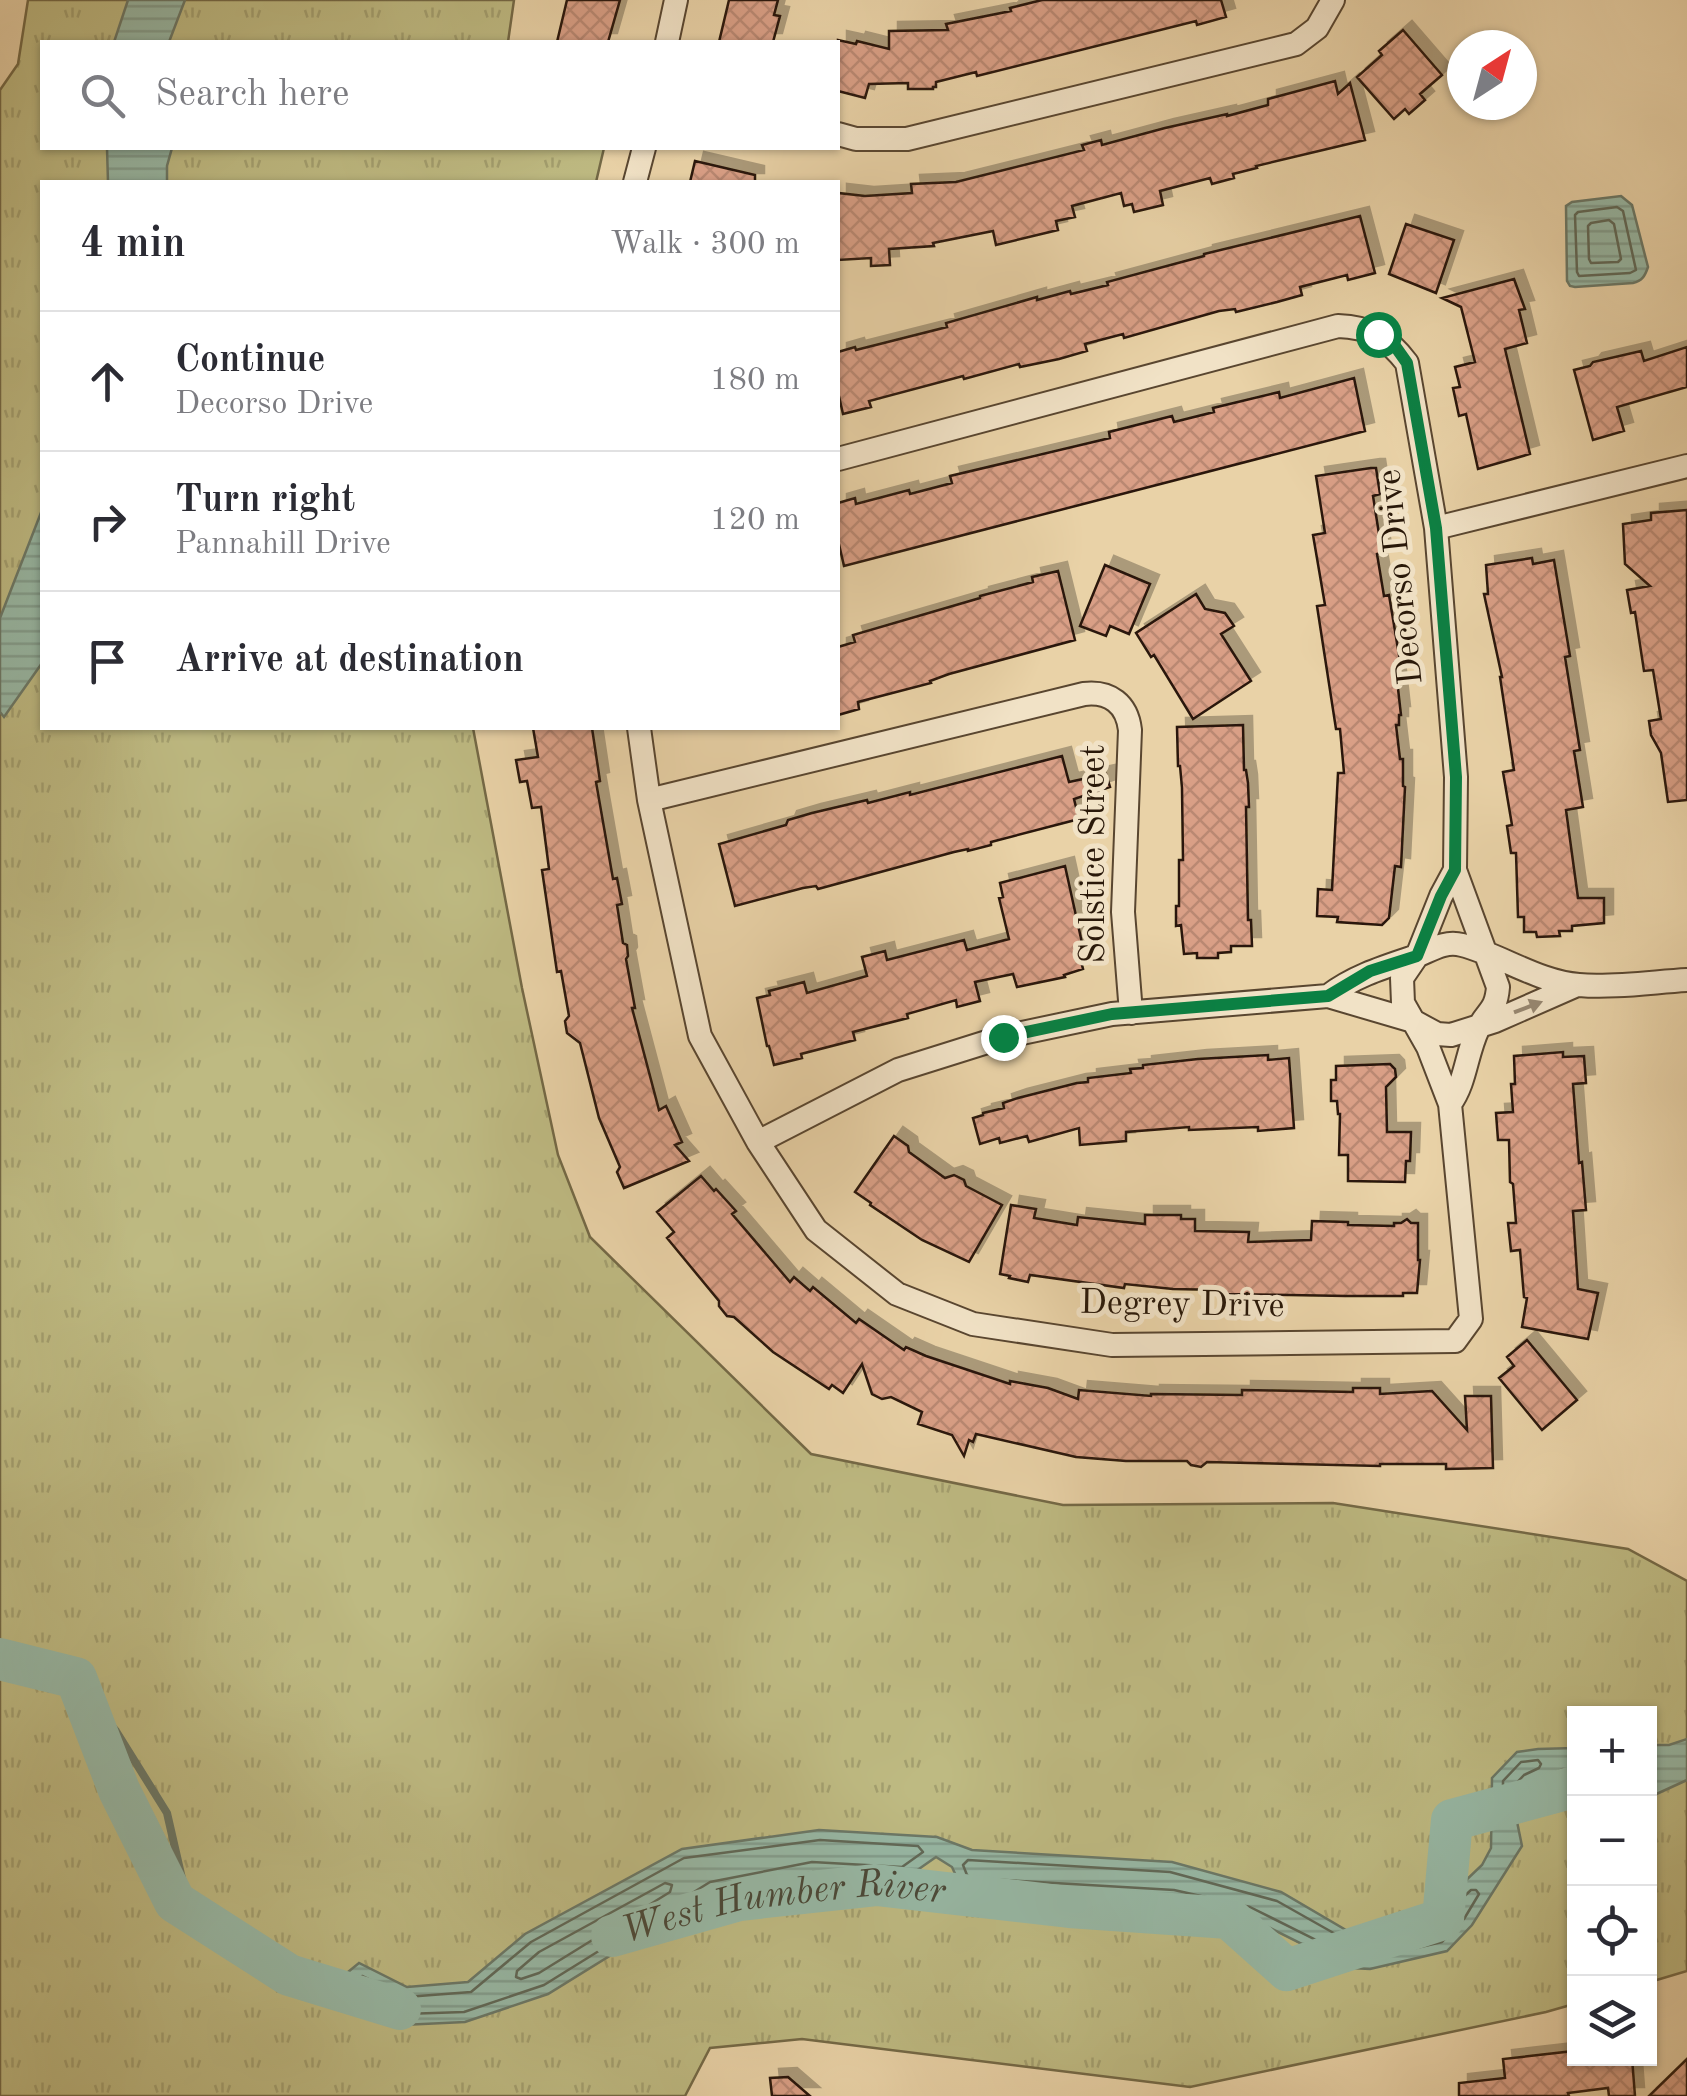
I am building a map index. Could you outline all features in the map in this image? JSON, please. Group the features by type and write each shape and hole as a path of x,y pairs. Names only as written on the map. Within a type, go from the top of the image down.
{"street":[{"path":"668,40 676,0"},
{"path":"840,134 907,139 1296,44 1318,28 1333,0"},
{"path":"636,180 643,150"},
{"name":"Decorso Drive","path":"840,458 1338,326 1359,327 1395,346 1407,363 1436,528 1456,777 1455,870 1417,956"},
{"path":"1436,528 1687,466"},
{"name":"Solstice Street","path":"650,800 1084,694 1106,695 1124,708 1130,730 1123,912 1131,1013"},
{"name":"Degrey Drive","path":"639,730 650,800 700,1036 758,1142 816,1230 897,1294 972,1324 1112,1345 1454,1341 1471,1318 1450,1104 1436,1064 1414,1021"},
{"path":"1455,870 1498,987 1496,1002 1479,1026"},
{"path":"1328,996 1370,971 1452,944 1577,986 1687,980"},
{"path":"1414,1021 1402,1003 1402,978 1417,956"},
{"path":"758,1142 898,1070 1003,1037 1112,1014 1328,996 1414,1021 1437,1034 1451,1035 1577,986"},
{"name":"Degrey Drive","path":"1450,1104 1462,1084 1479,1026"}],"green space":[{"path":"28,0 514,0 508,40 40,40 40,150 604,150 596,180 40,180 40,730 473,730 558,1155 590,1237 811,1454 1063,1505 1333,1503 1628,1549 1687,1581 1687,1971 1657,1980 1657,1706 1567,1706 1567,2006 1546,2012 1190,2087 802,2039 710,2048 685,2096 0,2096 0,90 18,64"}],"water":[{"path":"128,0 185,0 170,40 115,40"},
{"path":"107,150 171,150 167,180 108,180"},
{"path":"1621,196 1632,205 1648,267 1644,275 1633,283 1570,286 1566,206"},
{"path":"40,515 40,666 4,717 0,712 0,618"},
{"path":"1687,1739 1687,1780 1657,1794 1657,1745"},
{"path":"1567,1748 1567,1770 1529,1783 1513,1802 1522,1846 1472,1925 1447,1951 1370,1969 1350,1968 1246,1916 1172,1900 961,1887 952,1867 936,1857 906,1878 813,1872 713,1892 548,1994 465,2022 402,2025 349,2000 337,1981 359,1963 407,1987 468,1982 525,1934 682,1849 819,1830 937,1837 972,1850 1172,1862 1281,1892 1346,1930 1398,1932 1436,1909 1482,1865 1491,1848 1492,1778 1517,1752"}],"building":[{"path":"567,0 620,0 609,40 557,40"},
{"path":"729,0 778,0 774,15 780,16 774,40 719,40"},
{"path":"1042,0 1221,0 1226,17 1197,25 1196,21 977,76 976,72 936,82 933,89 908,89 908,83 869,84 865,98 840,92 840,40 889,49 889,31 948,30 946,24 1011,11 1010,8"},
{"path":"1403,30 1442,75 1420,94 1425,100 1409,114 1405,109 1394,119 1357,77"},
{"path":"1335,81 1338,94 1350,83 1365,140 1256,166 1212,184 1210,178 1160,191 1163,205 1134,212 1132,204 1124,206 1121,193 1072,206 1075,217 1056,221 1058,230 996,245 993,231 933,243 934,246 889,249 890,265 871,266 871,258 840,260 840,193 912,193 911,184 956,182 1084,150 1082,145 1101,140 1102,145 1227,116 1268,105 1268,99"},
{"path":"695,161 755,175 755,180 690,180"},
{"path":"1360,216 1375,273 1348,280 1347,275 1300,287 1302,295 1277,302 1236,312 1219,311 1124,338 1123,334 1085,344 1087,351 1059,359 1020,367 1019,364 964,379 963,376 869,401 871,407 843,414 840,351 947,327 946,323 1037,297 1108,285 1107,282"},
{"path":"1406,224 1454,240 1436,293 1389,274"},
{"path":"1514,279 1525,309 1519,310 1527,343 1505,349 1530,454 1478,469 1466,414 1459,416 1453,388 1460,387 1455,367 1475,362 1461,307 1442,298"},
{"path":"1687,347 1687,387 1617,407 1624,431 1593,440 1574,370 1641,351 1644,361"},
{"path":"1354,378 1365,431 844,566 840,502 855,498 856,504 909,490 910,494 952,483 950,476 1110,438 1109,432 1172,416 1174,422 1279,392 1280,398"},
{"path":"1376,468 1380,494 1373,496 1382,553 1377,554 1384,596 1389,595 1400,661 1395,662 1401,715 1396,725 1405,787 1401,867 1395,866 1389,918 1382,925 1337,922 1338,917 1317,916 1318,889 1332,890 1338,773 1344,773 1340,729 1336,729 1317,606 1325,605 1313,535 1325,533 1316,476"},
{"path":"1687,510 1687,800 1668,802 1661,753 1651,735 1649,721 1661,719 1653,670 1644,671 1635,612 1631,613 1627,590 1650,586 1625,564 1623,524 1651,520 1651,513"},
{"path":"1532,558 1533,564 1554,560 1570,656 1565,657 1580,750 1574,751 1583,807 1566,810 1578,898 1604,898 1604,923 1572,926 1572,931 1559,931 1560,936 1537,937 1536,932 1524,932 1524,917 1518,917 1516,853 1511,853 1507,826 1512,825 1503,772 1514,770 1502,677 1484,594 1488,594 1486,565"},
{"path":"1105,565 1150,584 1129,634 1110,626 1106,636 1080,626"},
{"path":"1058,571 1075,640 858,702 859,709 840,714 840,646 855,642 853,635 1033,582 1032,577"},
{"path":"1196,594 1205,609 1225,613 1234,626 1221,634 1251,681 1193,719 1136,633"},
{"path":"1243,725 1252,946 1231,946 1231,952 1218,953 1218,958 1197,958 1197,953 1184,954 1181,925 1176,926 1179,860 1183,860 1177,727"},
{"path":"533,730 592,730 600,781 596,782 613,879 617,878 622,904 617,905 623,943 627,945 632,1008 659,1110 666,1106 682,1142 675,1145 689,1161 624,1188 617,1172 620,1167 599,1118 580,1043 567,1033 565,1021 569,1016 561,971 557,972 542,870 549,869 541,807 532,808 527,781 520,782 516,760 538,757"},
{"path":"1062,756 1069,782 1106,774 1110,787 1074,799 1079,819 818,889 803,888 735,906 719,844 786,825 788,820 812,813 910,795"},
{"path":"1065,866 1084,952 1079,953 1083,969 1017,987 1013,974 975,982 980,1001 957,1007 956,1000 907,1014 908,1018 853,1032 855,1040 774,1065 757,998 804,982 807,993 867,976 862,957 885,951 887,960 964,940 967,950 1009,939 999,898 1003,897 1000,883"},
{"path":"1563,1052 1563,1057 1584,1056 1586,1083 1573,1084 1586,1210 1573,1211 1578,1289 1598,1293 1588,1339 1522,1327 1527,1298 1520,1250 1511,1251 1508,1223 1516,1223 1509,1140 1498,1140 1496,1113 1513,1112 1514,1056"},
{"path":"1268,1055 1268,1060 1289,1058 1294,1128 1258,1131 1258,1127 1189,1127 1126,1132 1126,1141 1080,1145 1079,1128 1029,1142 1027,1136 980,1144 973,1118 1004,1108 1003,1103 1018,1098 1088,1082 1088,1078 1131,1073 1130,1069 1143,1065"},
{"path":"1390,1064 1396,1077 1386,1087 1387,1132 1411,1132 1405,1182 1348,1181 1348,1155 1339,1155 1340,1114 1337,1101 1331,1101 1336,1066"},
{"path":"894,1136 945,1178 954,1175 1002,1205 969,1262 922,1240 855,1192"},
{"path":"701,1176 736,1211 732,1214 790,1282 794,1277 810,1291 813,1287 856,1323 859,1319 904,1350 906,1347 1010,1384 1048,1388 1078,1399 1079,1390 1151,1396 1242,1395 1242,1390 1353,1392 1353,1388 1380,1388 1380,1394 1432,1391 1467,1430 1465,1396 1491,1396 1493,1468 1446,1469 1446,1464 1207,1462 1201,1467 1187,1461 1076,1457 976,1434 973,1442 969,1440 964,1456 952,1435 918,1424 922,1412 891,1397 882,1399 872,1394 862,1364 843,1393 832,1385 829,1389 773,1352 734,1317 727,1316 667,1238 674,1232 657,1212"},
{"path":"1011,1205 1036,1209 1034,1218 1077,1225 1078,1217 1145,1224 1145,1215 1181,1215 1181,1219 1195,1219 1195,1231 1249,1232 1248,1242 1311,1240 1312,1221 1394,1226 1407,1219 1418,1223 1417,1293 1222,1294 1222,1290 1125,1284 1124,1288 1030,1275 1028,1282 1009,1278 1000,1274"},
{"path":"1527,1340 1577,1400 1542,1430 1499,1378 1514,1366 1507,1357"},
{"path":"1567,2052 1567,2066 1633,2066 1635,2096 1609,2096 1608,2088 1568,2093 1569,2096 1459,2096 1459,2083 1505,2078 1503,2059"},
{"path":"1687,2059 1687,2096 1649,2096"},
{"path":"788,2077 810,2096 772,2096 770,2078"}],"waterway":[{"path":"0,1643 54,1662 116,1731 167,1813 186,1896 214,1918 337,1981"},
{"name":"West Humber River","path":"0,1659 76,1678 119,1790 175,1902 289,1975 400,2009"},
{"name":"West Humber River","path":"612,1936 739,1900 876,1885 1069,1907 1229,1918 1287,1970 1443,1919 1452,1820 1567,1789"}],"route":[{"path":"1003,1037 1112,1014 1328,996 1370,971 1417,956 1455,870 1456,777 1436,528 1407,363 1395,346 1378,334"}]}
